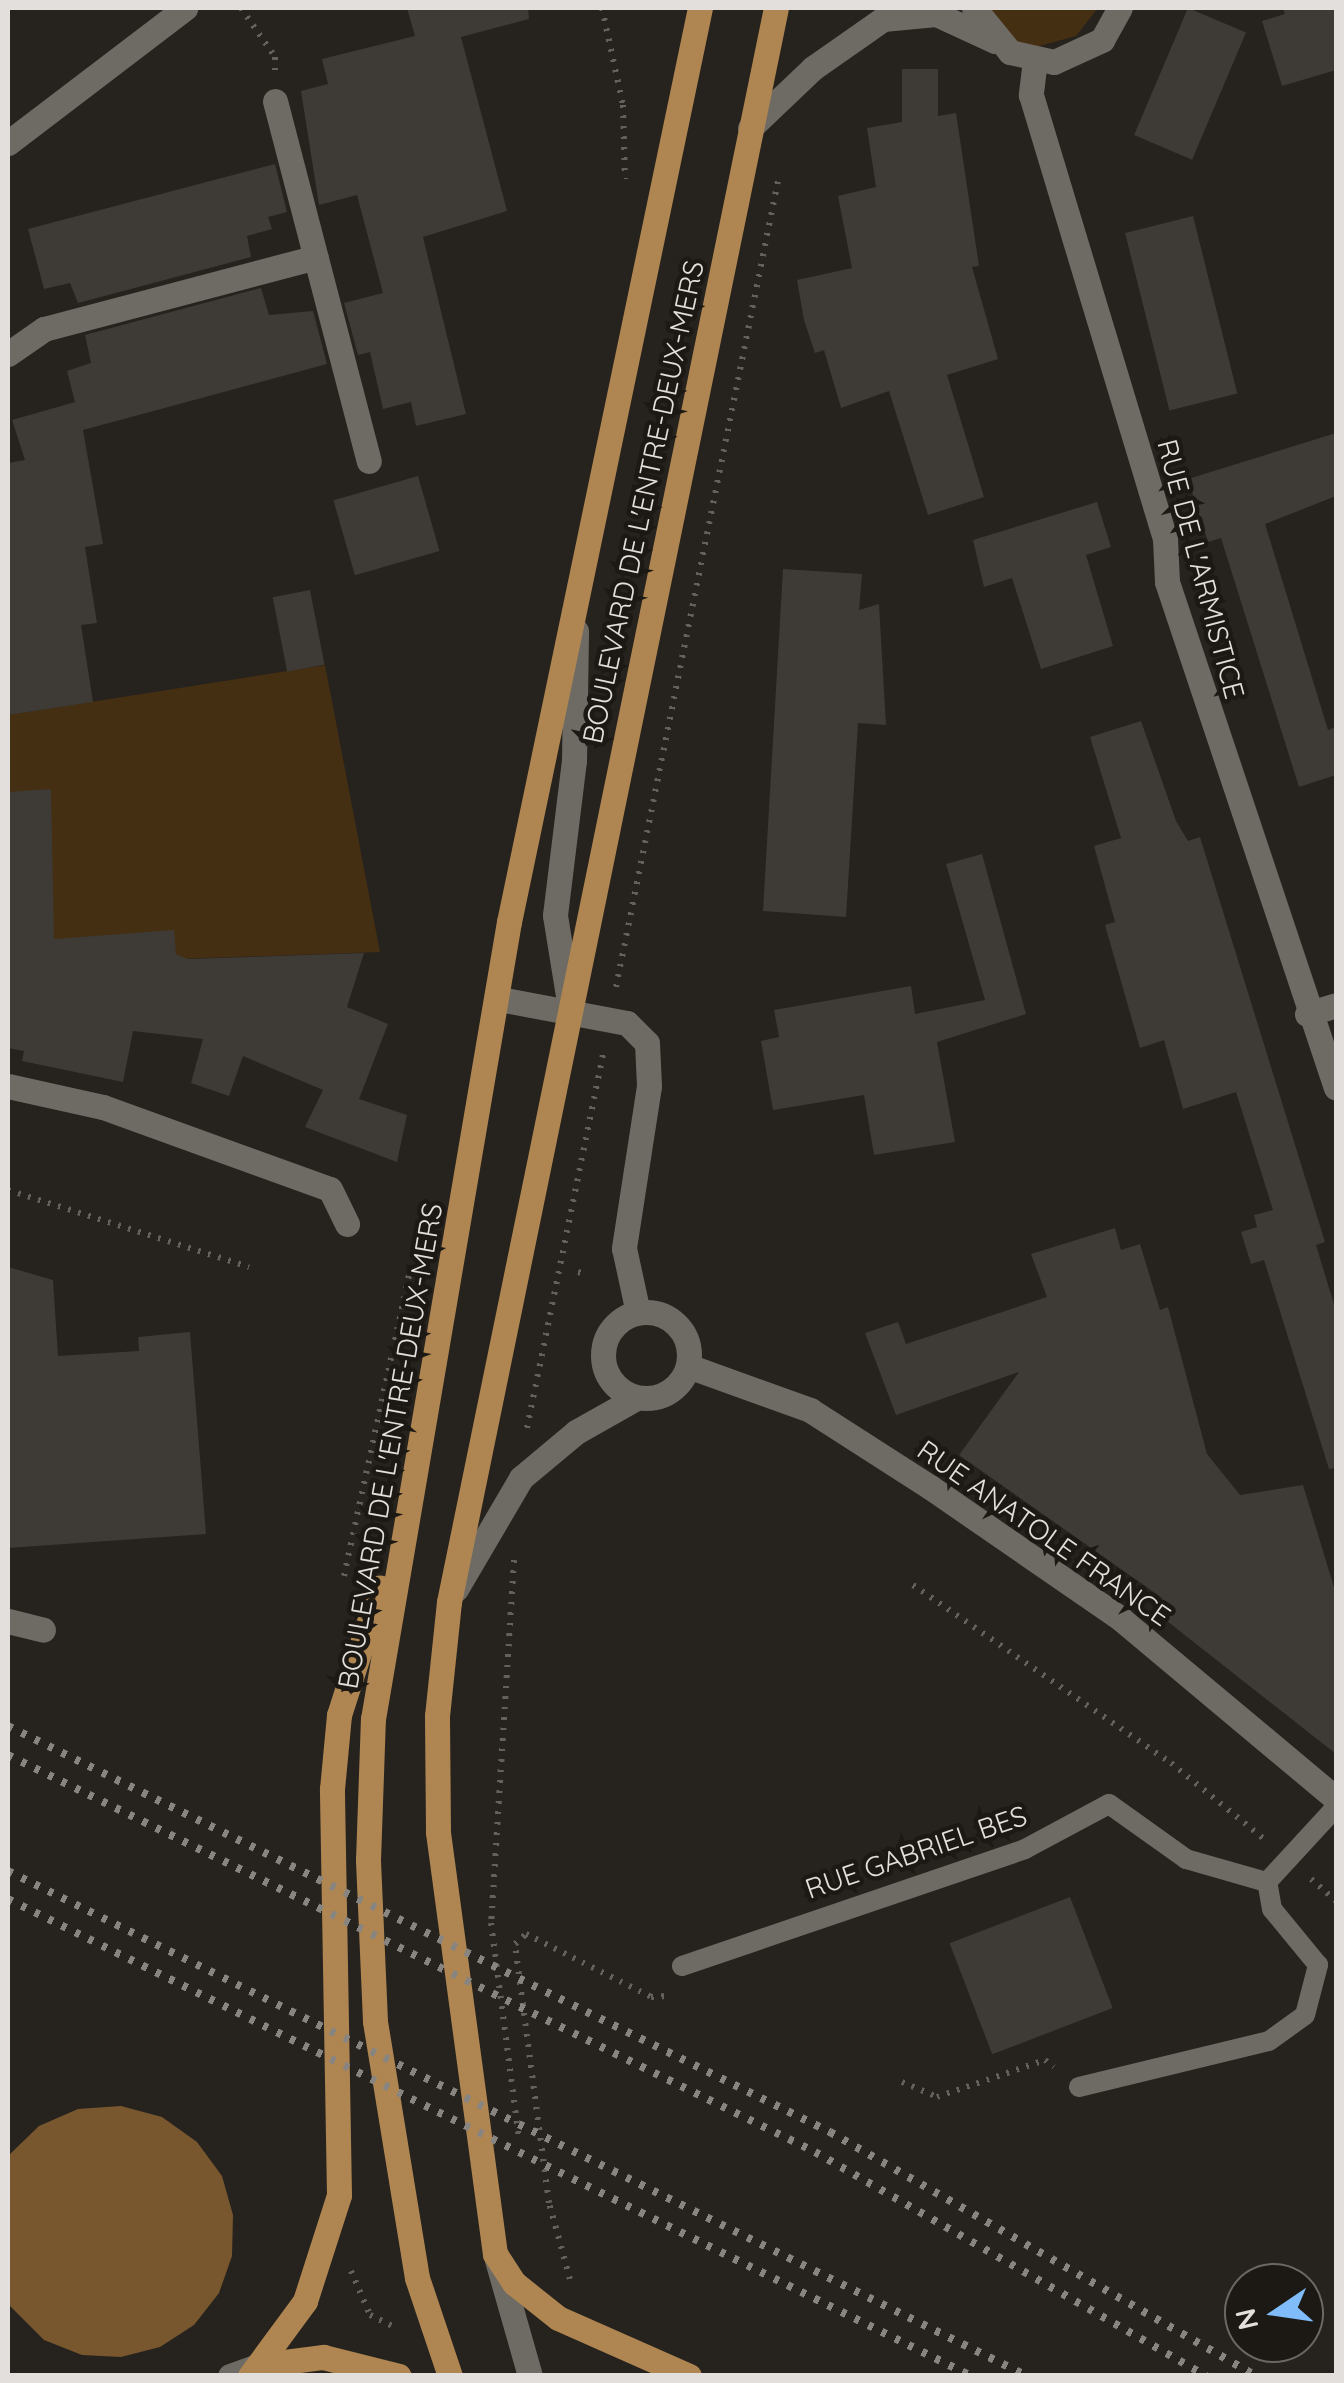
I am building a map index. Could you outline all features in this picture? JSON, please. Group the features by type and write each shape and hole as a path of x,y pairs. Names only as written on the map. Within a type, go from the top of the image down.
{"main road":[{"name":"BOULEVARD DE L'ENTRE-DEUX-MERS","path":"450,2376 417,2278 375,2021 368,1786 401,1537 499,999 700,8"},
{"name":"BOULEVARD DE L'ENTRE-DEUX-MERS","path":"496,2254 438,1832 437,1716 449,1602 776,8"},
{"path":"256,2370 305,2301 339,2196 332,1790 339,1715 401,1537"},
{"path":"496,2254 514,2283 558,2318 689,2376"},
{"path":"256,2370 322,2357 399,2376"}],"street":[{"path":"8,143 185,8"},
{"path":"974,8 995,41"},
{"path":"750,128 813,68 883,19 936,14 1035,60 1079,55 1102,40 1120,8"},
{"name":"RUE DE L'ARMISTICE","path":"1035,60 1031,95 1164,539 1167,582 1308,1014 1336,1088"},
{"path":"275,101 369,462"},
{"path":"8,354 44,329 316,258"},
{"path":"570,1008 555,915 574,761 576,607"},
{"path":"499,999 570,1008 627,1023 647,1043 649,1086 624,1248 638,1312"},
{"path":"1308,1014 1336,1005"},
{"path":"8,1086 102,1107 330,1189 347,1224"},
{"path":"449,1602 521,1478 576,1432 636,1398 674,1389 688,1366 681,1330 662,1315 638,1312 613,1327 603,1354 612,1382 636,1398"},
{"name":"RUE ANATOLE FRANCE","path":"688,1366 781,1396 930,1487 1121,1618 1336,1798"},
{"path":"8,1621 43,1630"},
{"name":"BOULEVARD DE L'ENTRE-DEUX-MERS","path":"496,2254 530,2376"},
{"path":"230,2376 256,2370"}],"lane":[{"name":"RUE GABRIEL BES","path":"682,1966 1024,1849 1109,1804 1186,1860 1266,1882"},
{"path":"1080,2087 1269,2041 1305,2015 1318,1965 1272,1909 1266,1882 1336,1807"}],"path":[{"path":"241,8 275,58 275,101"},
{"path":"8,1190 249,1267"},
{"path":"578,1272 587,1274"},
{"path":"913,1584 1171,1763 1336,1901"},
{"path":"576,2288 560,2264 548,2203 515,1944 526,1934 651,1997 670,1996 682,1966"},
{"path":"902,2082 937,2097 1044,2060 1080,2087"},
{"path":"344,2262 370,2315 393,2326"}],"shaded area":[{"path":"982,8 1098,8 1076,36 1036,47 1016,43"},
{"path":"325,665 380,952 8,965 8,715"},
{"path":"121,2106 162,2117 197,2142 222,2176 233,2215 232,2256 219,2293 194,2325 160,2347 121,2357 82,2355 44,2340 8,2304 8,2156 39,2126 78,2109"}],"building":[{"path":"407,8 528,8 529,19 461,37 507,211 423,237 466,414 416,426 411,402 383,409 370,352 358,355 344,303 383,293 357,195 319,205 301,91 328,84 322,59 415,36"},
{"path":"1188,8 1246,33 1192,160 1134,135"},
{"path":"1283,8 1336,8 1336,70 1282,86 1262,21 1285,14"},
{"path":"902,69 938,69 938,116 956,113 979,266 972,267 998,359 947,375 984,497 928,515 889,391 841,408 824,350 815,353 797,280 852,268 838,196 876,187 867,128 902,122"},
{"path":"275,164 287,212 268,217 272,229 247,236 251,257 78,303 70,283 44,289 28,229"},
{"path":"1193,216 1237,394 1169,410 1125,233"},
{"path":"261,288 269,315 313,311 327,364 83,430 103,544 85,547 97,623 81,625 93,702 8,715 8,463 25,460 12,420 75,402 67,371 91,363 85,335"},
{"path":"1336,433 1336,496 1265,524 1328,730 1336,727 1336,775 1299,787 1221,538 1208,542 1188,479"},
{"path":"418,476 439,551 355,575 333,500"},
{"path":"1097,502 1111,547 1086,555 1113,646 1041,669 1012,578 984,587 973,540"},
{"path":"783,569 862,574 859,610 879,604 886,725 858,723 846,917 763,911"},
{"path":"310,590 325,665 287,672 273,597"},
{"path":"1141,721 1176,821 1188,841 1200,837 1325,1242 1316,1245 1336,1311 1336,1468 1329,1469 1264,1260 1251,1264 1241,1232 1257,1227 1254,1215 1273,1210 1236,1092 1183,1109 1164,1040 1140,1048 1105,925 1115,922 1094,846 1121,838 1090,737"},
{"path":"51,789 54,939 174,930 176,954 188,959 364,953 347,1007 388,1024 359,1099 407,1115 397,1162 305,1127 323,1090 243,1056 229,1096 191,1083 203,1039 133,1031 123,1082 22,1061 24,1051 8,1048 8,792"},
{"path":"982,854 1026,1014 937,1042 955,1142 874,1155 864,1095 773,1110 761,1041 779,1037 774,1010 911,986 915,1014 985,1000 946,864"},
{"path":"1115,1228 1121,1250 1140,1244 1160,1310 1168,1307 1207,1454 1240,1495 1303,1485 1336,1594 1336,1754 1153,1610 1162,1598 959,1455 1019,1372 896,1415 865,1333 898,1322 906,1344 1047,1297 1031,1254"},
{"path":"8,1267 53,1280 58,1356 139,1351 138,1337 190,1332 206,1534 8,1548"},
{"path":"1070,1897 1113,2008 992,2054 950,1943"}],"railway":[{"path":"8,1726 830,2132 1256,2376"},
{"path":"8,1755 815,2152 1206,2376"},
{"path":"8,1871 1027,2376"},
{"path":"8,1899 971,2376"}]}
